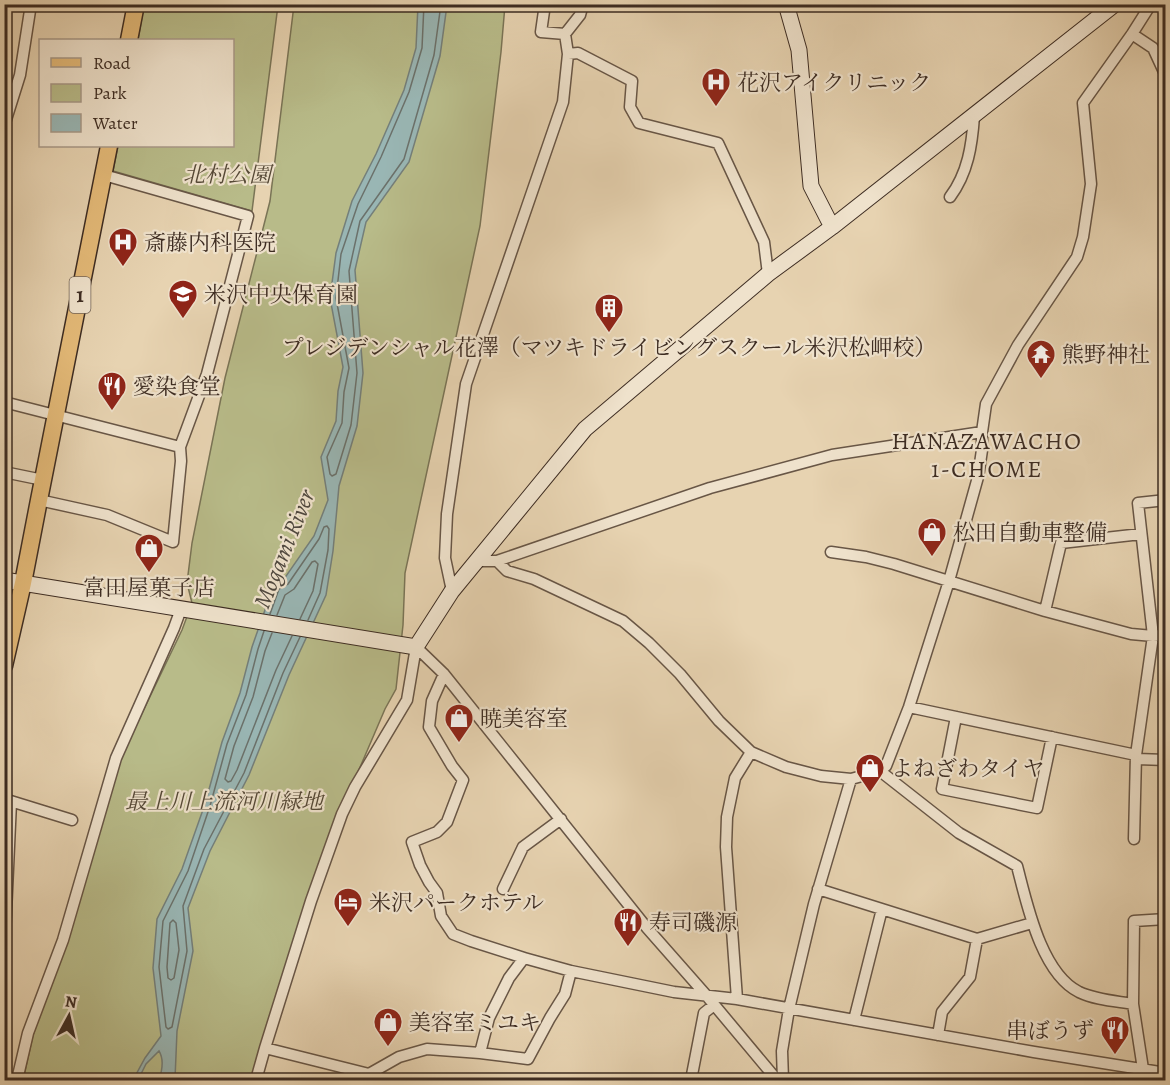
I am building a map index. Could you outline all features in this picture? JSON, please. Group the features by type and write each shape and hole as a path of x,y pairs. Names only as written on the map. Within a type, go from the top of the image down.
{"main road":[{"path":"129,39 136,4"},
{"name":"1","path":"4,666 23,583 109,147"}],"street":[{"path":"4,126 20,75 31,4"},
{"path":"546,4 541,32 565,34"},
{"path":"452,591 446,558 447,514 466,384 563,102 568,54 565,34 580,15 583,4"},
{"path":"786,4 799,50 811,186 832,227"},
{"path":"256,1080 311,901 342,814 355,787 407,700 416,647 452,591 585,429 768,274 832,227 1115,4"},
{"path":"497,561 507,571 534,579 623,621 680,674 719,721 751,752 786,767 821,776 851,779 880,771 886,766 909,707 949,581 978,477 986,404 1018,345 1077,258 1083,237 1091,184 1083,103 1151,4"},
{"path":"1132,34 1153,48 1165,74 1166,88"},
{"path":"568,54 578,53 632,81 630,107 639,123 718,143 764,242 768,274"},
{"path":"950,197 959,184 973,143 974,116"},
{"path":"39,500 107,515 172,542 181,461 180,447 207,374 248,216 104,175"},
{"path":"4,402 180,447"},
{"path":"478,561 497,561 710,488 832,455 982,432"},
{"path":"4,472 43,480"},
{"path":"1134,839 1137,757 1153,636 1137,503 1166,500"},
{"path":"1045,611 1061,543 1141,534"},
{"path":"831,552 875,559 1045,611 1131,634 1153,636 1166,634"},
{"path":"4,580 416,647 444,674 647,928 777,1080"},
{"path":"17,1080 28,1033 63,940 116,758 181,609"},
{"path":"444,674 432,701 429,727 463,780 447,822 437,832 412,843 420,866 437,893 441,916 453,934 571,971 674,992 737,999 1143,1069 1163,1075"},
{"path":"909,707 1137,757 1166,760"},
{"path":"957,717 942,789 1037,808 1052,737"},
{"path":"737,999 726,847 727,817 735,778 751,752"},
{"path":"880,771 958,833 1017,866 1032,923 1046,956 1064,982 1091,997 1133,1004"},
{"path":"783,1080 782,1051 789,1009 819,889 851,779"},
{"path":"4,957 8,800 72,820"},
{"path":"503,889 523,847 561,819"},
{"path":"819,889 977,939 1032,923"},
{"path":"854,1020 882,909"},
{"path":"1143,1069 1133,1004 1134,921 1166,919"},
{"path":"938,1035 942,1012 970,977 977,939"},
{"path":"480,1053 489,1018 509,978 524,957"},
{"path":"265,1048 369,1074 399,1057 427,1049 528,1059 565,994 571,971"},
{"path":"691,1080 704,1013 714,1005"}],"green space":[{"name":"北村公園","path":"144,5 278,5 252,211 113,171 118,147 234,147 234,39 138,39"},
{"name":"最上川上流河川緑地","path":"294,5 505,5 480,226 405,573 403,625 396,689 352,786 251,1080 23,1080 33,1035 70,930 118,763 182,630 192,603 187,583 192,543 225,378 270,201"}],"water":[{"path":"418,5 447,5 440,56 409,162 366,222 355,270 363,373 357,426 339,486 326,595 289,675 249,775 210,851 188,908 193,951 177,1031 175,1079 159,1080 162,1058 159,1051 146,1064 138,1080 133,1080 161,1036 153,968 157,919 182,869 205,804 222,742 272,590 274,575 282,582 314,536 328,500 321,457 336,421 338,391 343,367 330,298 336,253 352,201 404,90 416,48"}],"place":[{"name":"花沢アイクリニック","path":"716,108"},
{"name":"斎藤内科医院","path":"123,268"},
{"name":"米沢中央保育園","path":"183,320"},
{"name":"プレジデンシャル花澤（マツキドライビングスクール米沢松岬校）","path":"609,334"},
{"name":"熊野神社","path":"1041,380"},
{"name":"愛染食堂","path":"112,412"},
{"name":"松田自動車整備","path":"932,558"},
{"name":"富田屋菓子店","path":"149,574"},
{"name":"暁美容室","path":"459,744"},
{"name":"よねざわタイヤ","path":"870,794"},
{"name":"米沢パークホテル","path":"348,928"},
{"name":"寿司磯源","path":"628,948"},
{"name":"美容室ミユキ","path":"388,1048"},
{"name":"串ぼうず","path":"1115,1056"}],"district":[{"name":"HANAZAWACHO 1-CHOME","path":"987,455"}],"water label":[{"name":"Mogami River","path":"284,549"}]}
